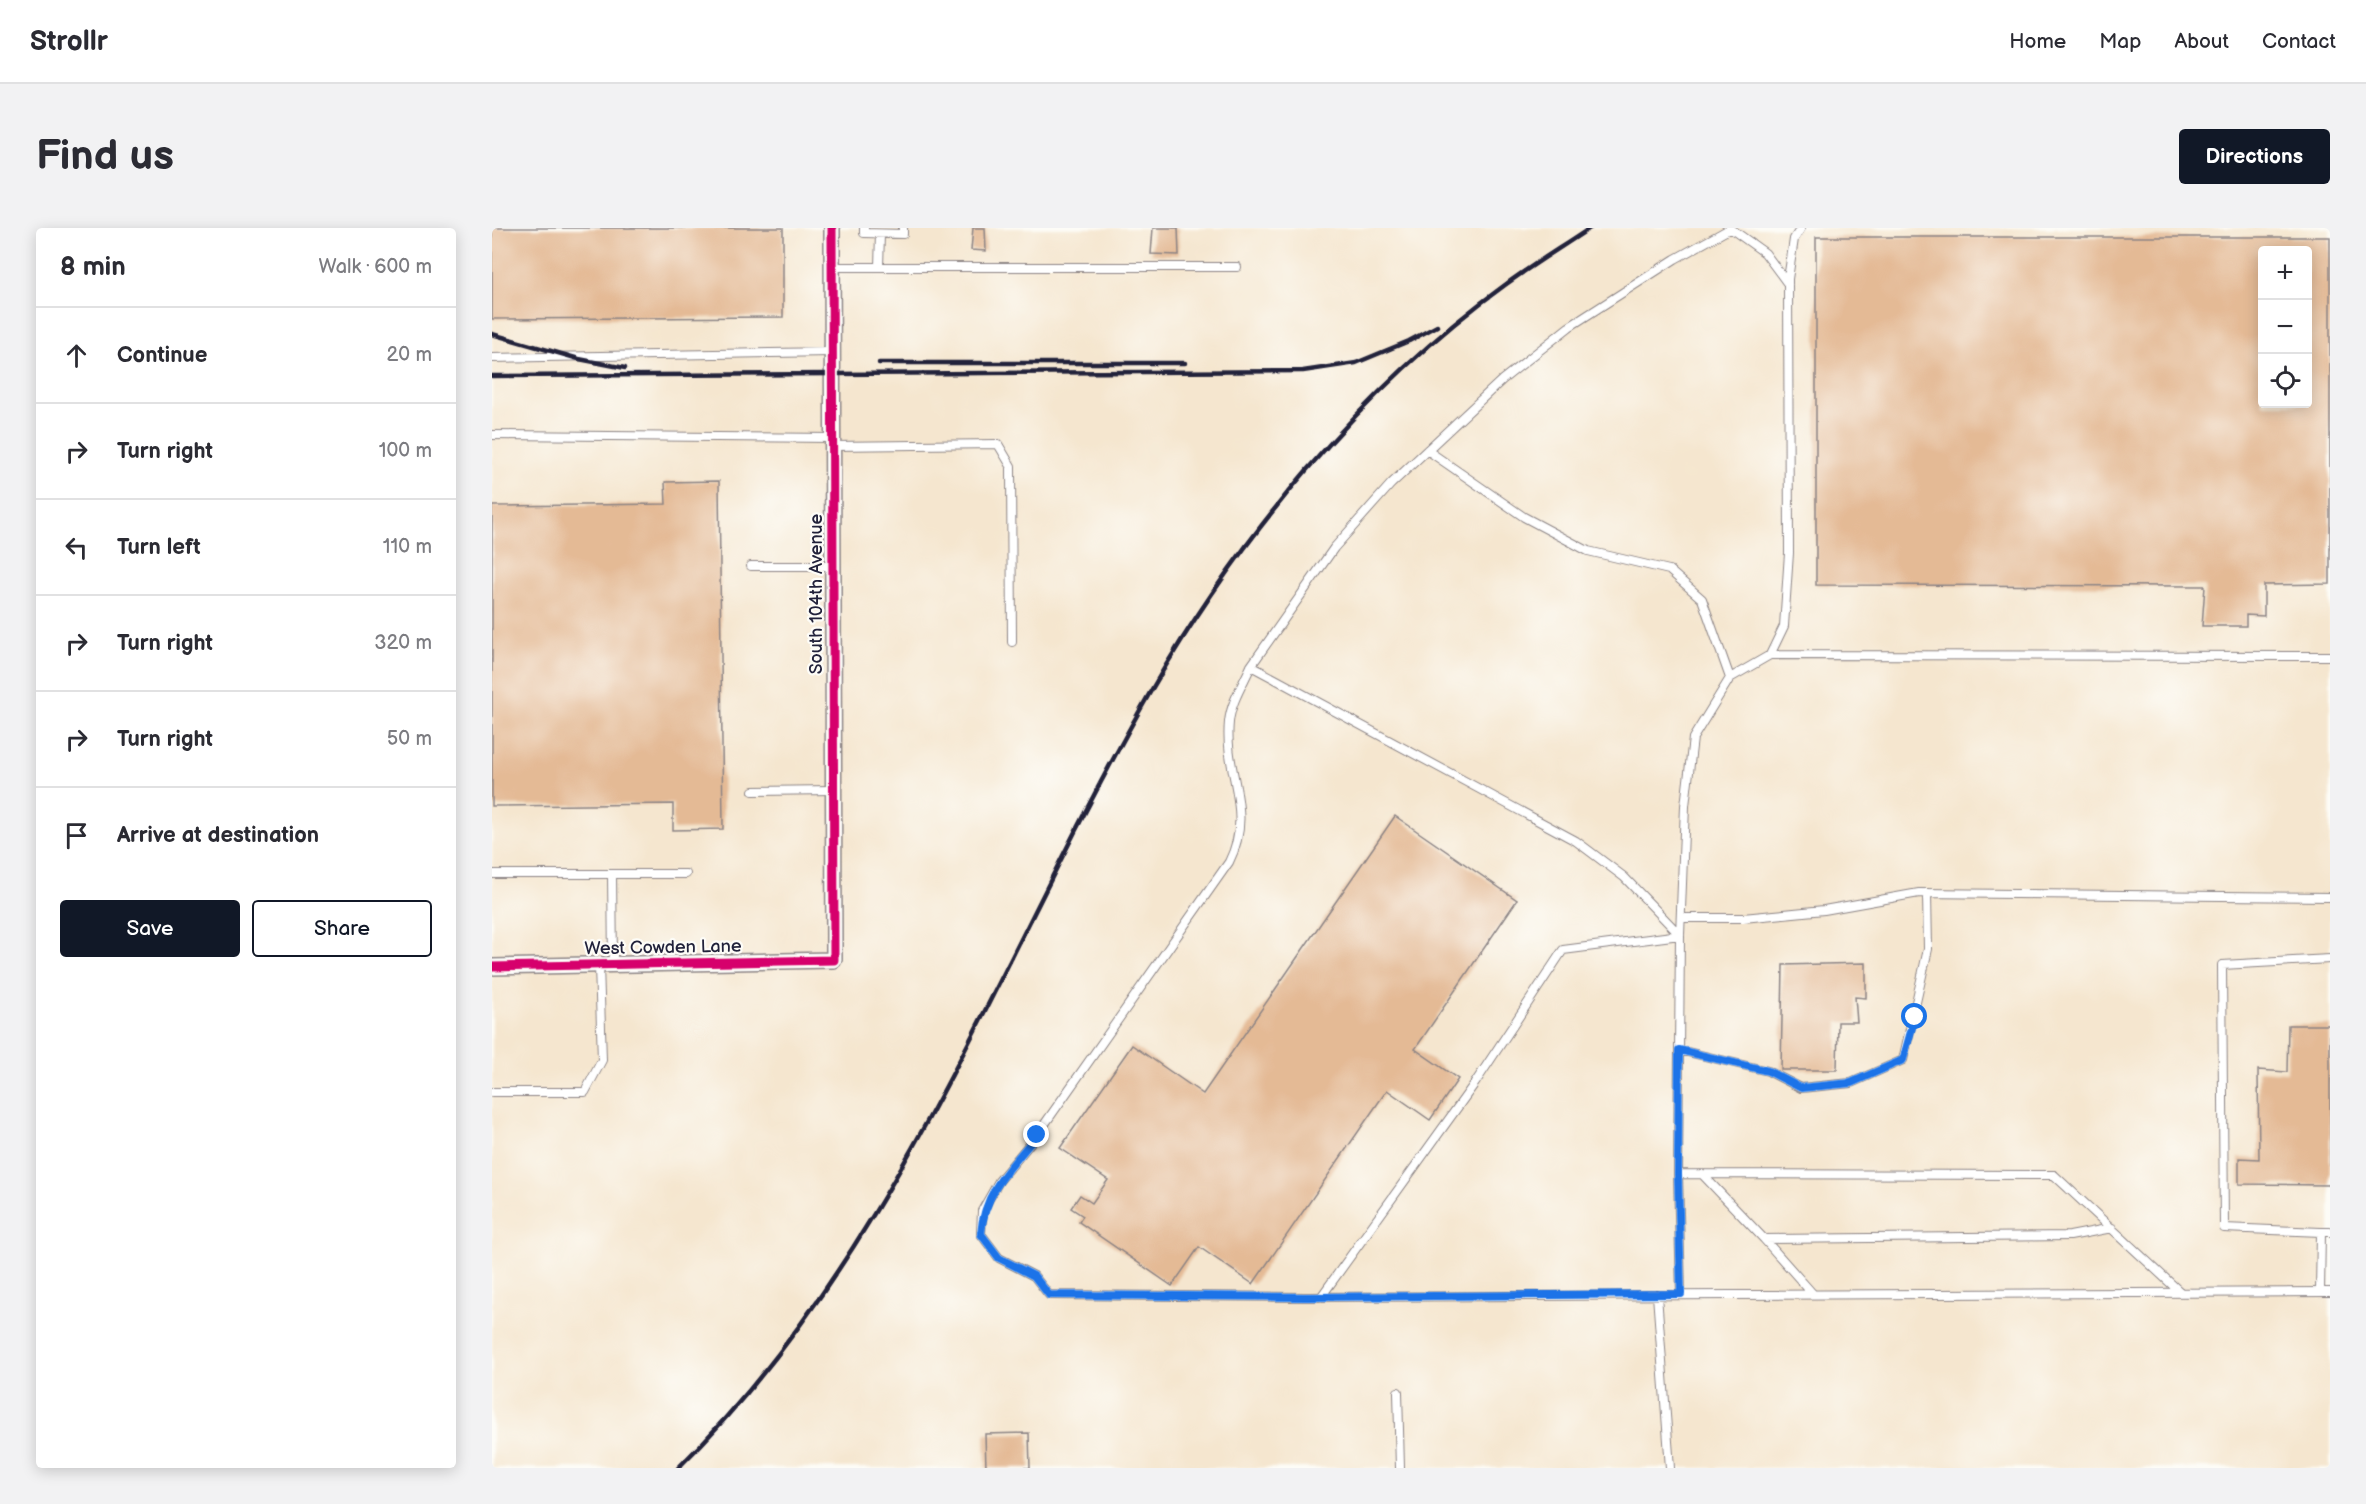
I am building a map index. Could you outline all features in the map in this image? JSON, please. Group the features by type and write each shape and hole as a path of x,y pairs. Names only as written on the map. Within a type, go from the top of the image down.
{"street":[{"name":"South 104th Avenue","path":"832,228 834,960"},
{"name":"West Cowden Lane","path":"492,967 834,960"}],"lane":[{"path":"864,228 864,233 880,234 903,234 903,228"},
{"path":"1788,284 1765,253 1731,228 1675,259 1569,327 1502,380 1391,484 1334,548 1251,666 1232,707 1229,723 1240,805 1240,835 1237,847 1229,862 1043,1126 999,1181 982,1211 981,1234 999,1258 1034,1276 1049,1295 1320,1297 2330,1292"},
{"path":"1770,655 1784,626 1789,553 1788,284 1794,239 1801,228"},
{"path":"879,267 880,234"},
{"path":"833,267 1237,267"},
{"path":"492,358 832,352"},
{"path":"492,435 998,444 1011,466 1012,642"},
{"path":"1426,450 1524,517 1588,551 1669,570 1702,599 1730,678"},
{"path":"751,566 832,566"},
{"path":"1681,1294 1678,1174 1679,1050 1680,935 1685,806 1693,738 1730,678 1770,655 2330,656"},
{"path":"1251,666 1576,841 1624,878 1680,935"},
{"path":"753,791 834,790"},
{"path":"492,873 686,874"},
{"path":"492,1092 585,1092 602,1060 612,874"},
{"path":"1681,918 1743,918 1824,910 1927,893 2330,897"},
{"path":"1679,1050 1768,1071 1801,1088 1851,1083 1903,1060 1928,949 1927,893"},
{"path":"1320,1297 1475,1083 1563,950 1680,935"},
{"path":"2330,959 2222,964 2224,1228 2330,1232"},
{"path":"1678,1174 2054,1175 2180,1292"},
{"path":"1702,1174 1812,1293"},
{"path":"1764,1239 2070,1236 2112,1228"},
{"path":"2320,1292 2321,1232"},
{"path":"1657,1295 1670,1468"},
{"path":"1398,1392 1400,1468"}],"building":[{"path":"492,228 783,228 783,317 492,319"},
{"path":"973,228 985,228 986,251 971,250"},
{"path":"1153,228 1178,228 1179,255 1151,254"},
{"path":"1816,237 2330,237 2330,584 2264,585 2264,616 2246,615 2246,626 2202,626 2205,586 1816,585"},
{"path":"719,481 723,829 673,830 673,804 492,806 492,506 666,504 665,482"},
{"path":"1395,816 1517,900 1415,1049 1458,1079 1430,1120 1387,1090 1253,1284 1199,1247 1172,1286 1079,1222 1083,1216 1071,1208 1080,1195 1092,1203 1108,1180 1060,1148 1132,1045 1203,1094"},
{"path":"1866,963 1866,998 1855,997 1857,1022 1838,1022 1837,1070 1781,1070 1783,965"},
{"path":"2288,1025 2330,1025 2330,1185 2239,1184 2239,1158 2259,1159 2258,1070 2287,1072"},
{"path":"1029,1433 1030,1468 986,1468 985,1434"}],"railway":[{"path":"678,1468 756,1383 824,1291 885,1195 941,1096 1097,789 1152,689 1224,576 1308,469 1402,370 1452,326 1505,285 1590,228"},
{"path":"492,376 1303,371 1356,363 1409,341 1437,326"},
{"path":"492,334 579,359 625,368"},
{"path":"879,363 1185,363"}],"cycle path":[{"path":"492,967 834,960 832,228"}],"route":[{"path":"1037,1135 999,1181 982,1211 981,1234 999,1258 1034,1276 1049,1295 1308,1297 1681,1294 1678,1174 1679,1050 1768,1071 1801,1088 1851,1083 1903,1060 1915,1017"}]}
